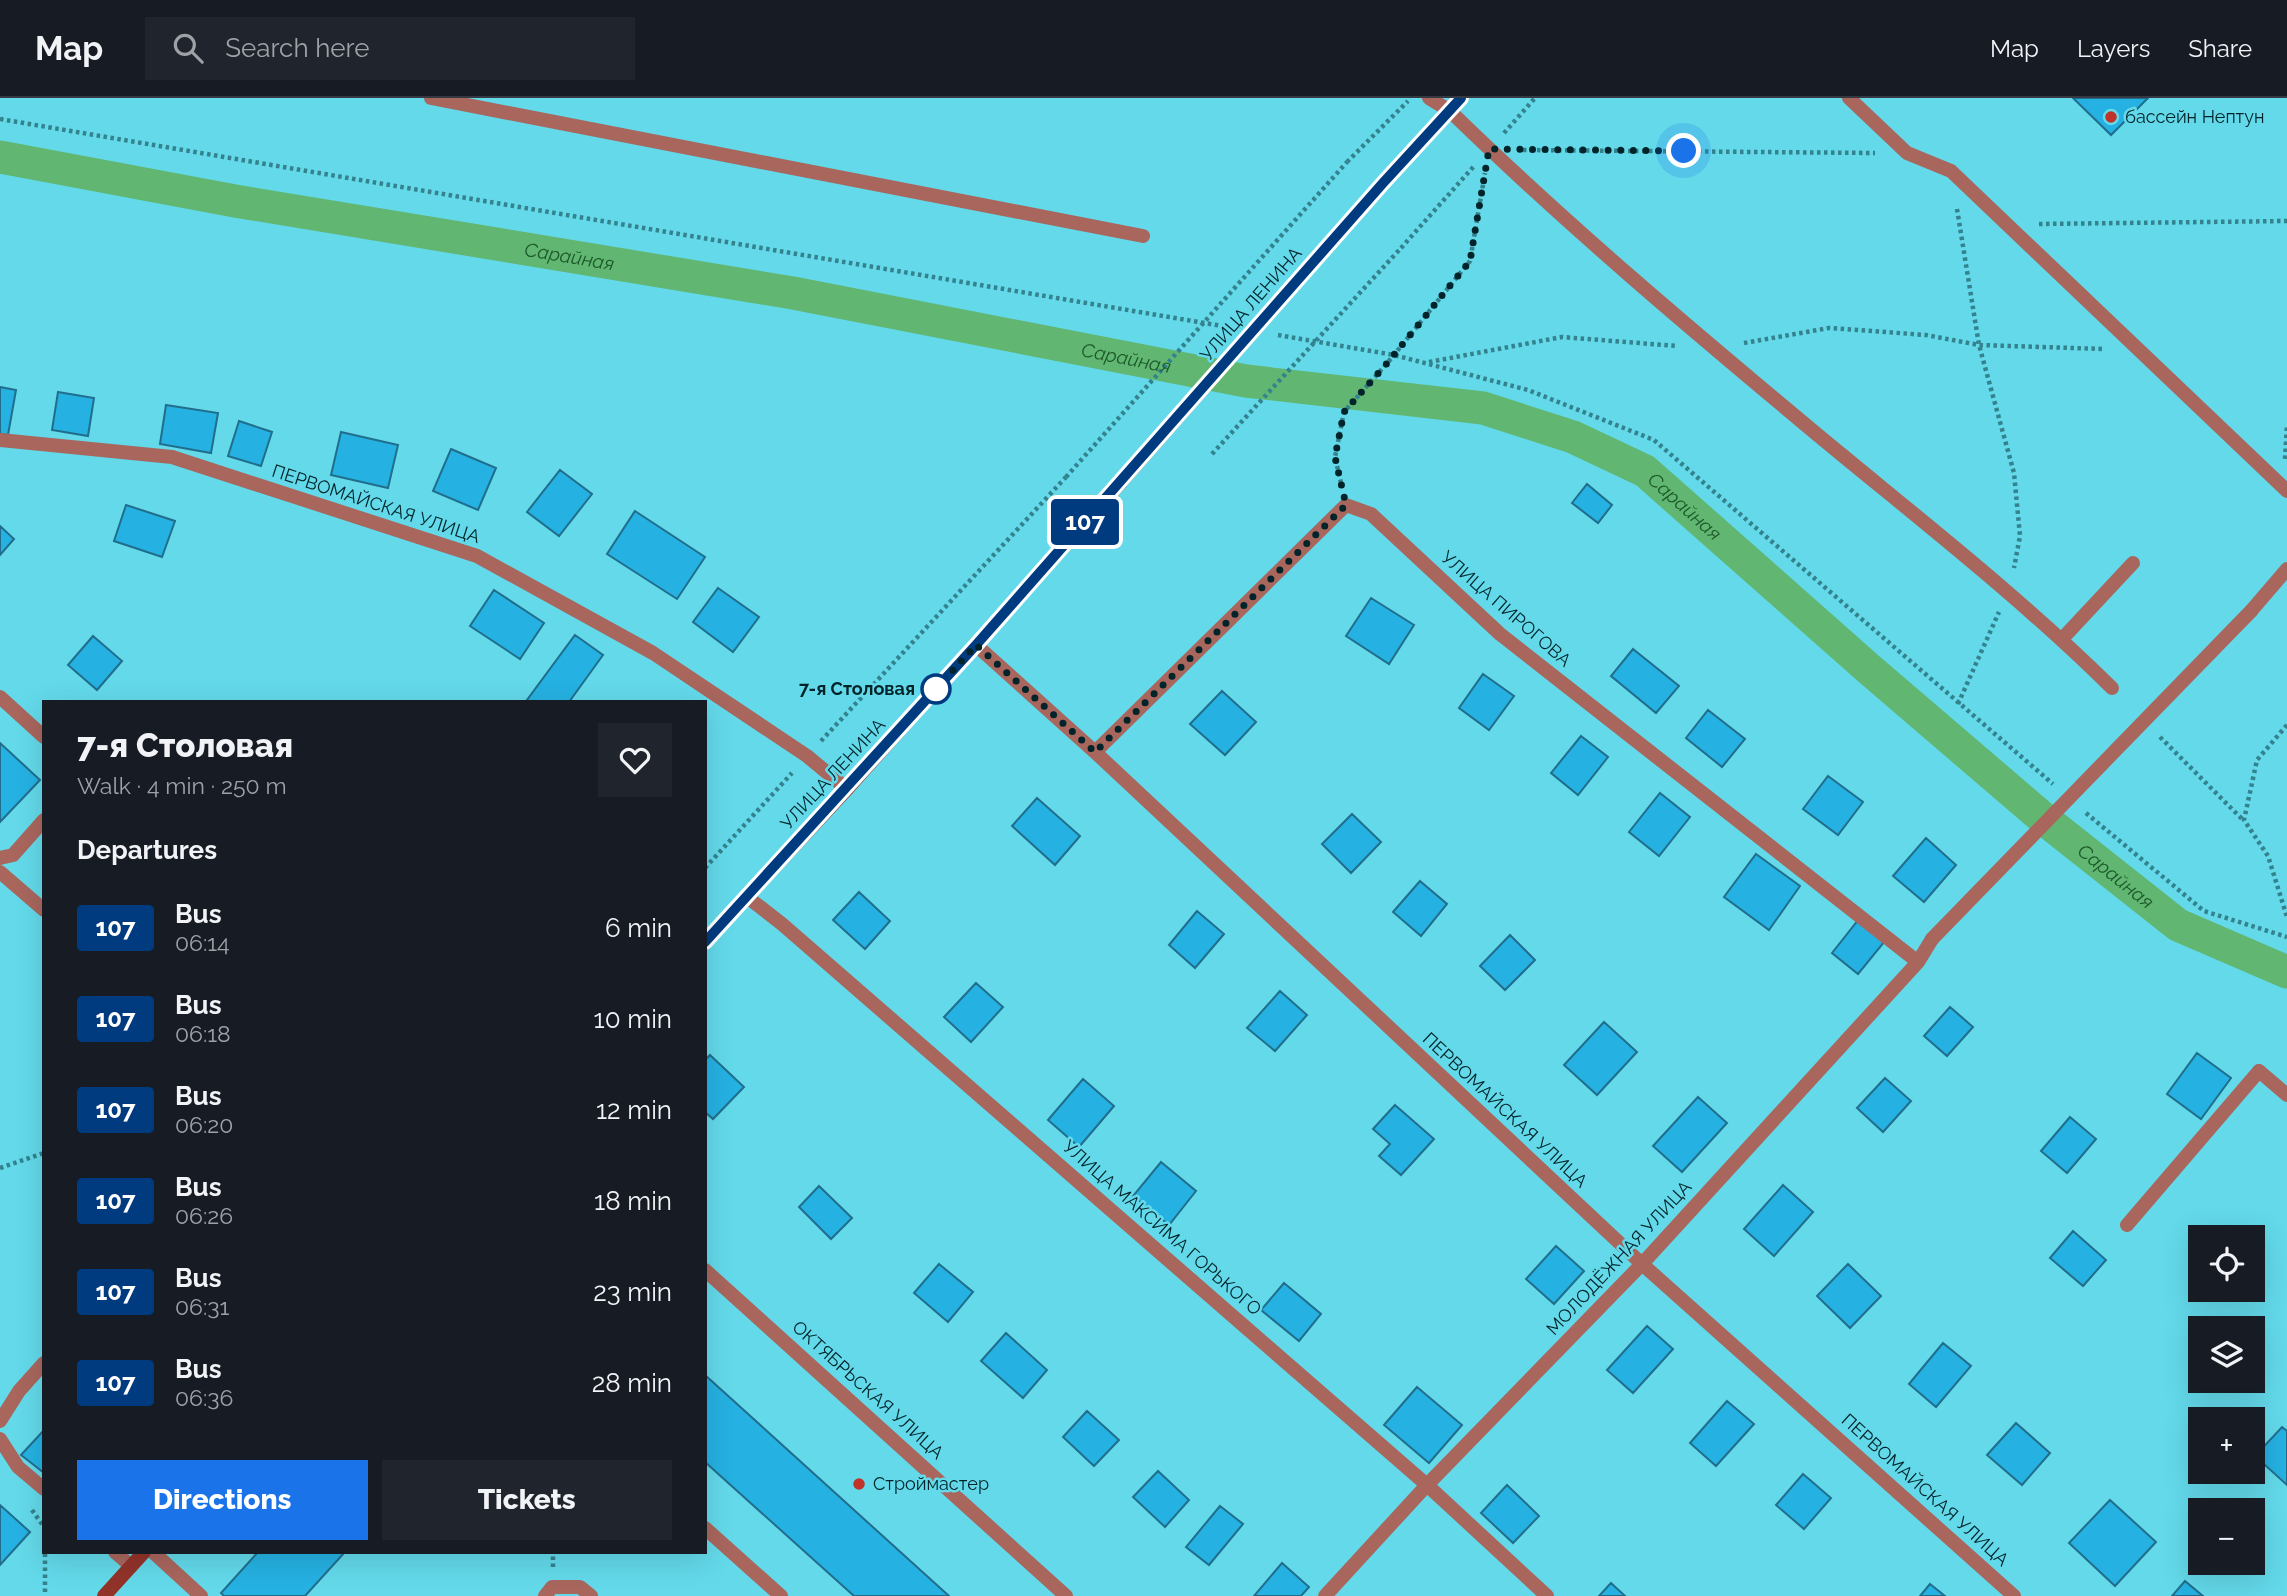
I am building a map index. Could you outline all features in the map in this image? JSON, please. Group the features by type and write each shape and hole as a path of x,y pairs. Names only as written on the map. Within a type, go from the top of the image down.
{"main road":[{"name":"УЛИЦА ЛЕНИНА","path":"707,940 976,645 1461,98"},
{"path":"104,1596 142,1554"}],"street":[{"path":"431,98 1143,236"},
{"path":"1429,98 1450,111 1489,149 1713,348 2008,592 2112,688"},
{"path":"1849,98 1906,153 1951,171 2287,491"},
{"name":"ПЕРВОМАЙСКАЯ УЛИЦА","path":"0,440 172,457 477,556 653,653 807,756 847,789"},
{"path":"1095,752 1346,505"},
{"name":"УЛИЦА ПИРОГОВА","path":"1346,505 1371,513 1500,634 1918,962"},
{"path":"2062,639 2133,563"},
{"name":"МОЛОДЁЖНАЯ УЛИЦА","path":"1325,1596 1427,1485 1642,1264 1918,962 1932,939 2251,611 2287,569"},
{"name":"ПЕРВОМАЙСКАЯ УЛИЦА","path":"976,645 1095,752 1642,1264 2014,1596"},
{"path":"0,697 42,735"},
{"path":"0,858 13,855 42,822"},
{"path":"0,872 42,908"},
{"name":"УЛИЦА МАКСИМА ГОРЬКОГО","path":"746,896 782,924 1427,1485 1547,1596"},
{"path":"2127,1225 2259,1071 2287,1095"},
{"name":"ОКТЯБРЬСКАЯ УЛИЦА","path":"707,1272 1066,1596"},
{"path":"0,1421 19,1391 42,1365"},
{"path":"0,1439 18,1466 42,1487"},
{"path":"707,1530 781,1596"},
{"path":"118,1554 131,1566"},
{"path":"154,1554 201,1596"},
{"path":"545,1596 552,1587 580,1587 591,1596"}],"path":[{"path":"707,866 1066,477 1347,162 1411,98"},
{"path":"1213,454 1535,98"},
{"path":"1489,149 1906,153"},
{"path":"1346,505 1335,457 1344,412 1470,261 1489,149"},
{"path":"1951,171 1979,345 2014,473 2020,536 2008,592 1958,704"},
{"path":"2007,225 2287,221"},
{"path":"1425,363 1562,337 1713,348 1829,328 1926,335 1979,345 2138,350"},
{"path":"2244,820 2257,760 2287,725"},
{"path":"2159,735 2244,820 2268,856 2287,917"},
{"path":"0,1168 42,1154"},
{"path":"45,1554 45,1592"}],"building":[{"name":"бассейн Нептун","path":"2073,98 2148,98 2111,135"},
{"path":"0,387 16,390 8,435 0,434"},
{"path":"58,392 94,398 88,436 52,430"},
{"path":"166,405 218,413 211,453 160,444"},
{"path":"239,421 272,432 261,466 228,456"},
{"path":"341,432 398,445 388,488 331,475"},
{"path":"451,449 496,468 478,510 433,491"},
{"path":"560,470 592,494 559,536 527,512"},
{"path":"1587,484 1612,505 1598,523 1572,503"},
{"path":"126,505 175,521 162,557 114,541"},
{"path":"635,511 705,557 677,599 607,554"},
{"path":"0,526 14,539 0,555"},
{"path":"718,588 759,617 733,652 693,622"},
{"path":"494,590 544,623 520,659 470,626"},
{"path":"1371,598 1414,625 1389,664 1346,636"},
{"path":"575,635 603,655 570,700 527,700"},
{"path":"93,636 122,661 97,690 68,665"},
{"path":"1633,649 1679,686 1656,713 1611,676"},
{"path":"1483,674 1514,696 1489,730 1459,708"},
{"path":"1222,691 1256,722 1225,755 1190,724"},
{"path":"1708,710 1745,739 1722,767 1686,738"},
{"path":"1581,736 1608,757 1578,795 1551,773"},
{"path":"0,743 40,780 0,822"},
{"path":"1828,776 1863,802 1838,835 1803,809"},
{"path":"1660,793 1690,817 1659,856 1629,832"},
{"path":"1037,798 1080,836 1055,865 1012,826"},
{"path":"1352,814 1381,842 1351,873 1322,844"},
{"path":"1926,838 1956,865 1924,902 1893,876"},
{"path":"1756,854 1800,886 1769,930 1724,897"},
{"path":"1420,881 1447,904 1421,936 1393,912"},
{"path":"859,892 890,921 865,949 833,920"},
{"path":"1197,911 1224,934 1195,968 1169,945"},
{"path":"1859,919 1885,941 1858,974 1832,953"},
{"path":"1510,935 1535,960 1505,990 1480,966"},
{"path":"976,983 1003,1007 971,1042 944,1017"},
{"path":"1280,991 1307,1015 1275,1051 1247,1028"},
{"path":"1950,1007 1973,1027 1947,1056 1924,1036"},
{"path":"1604,1022 1637,1052 1597,1095 1564,1065"},
{"path":"2197,1053 2231,1078 2201,1119 2167,1094"},
{"path":"710,1055 744,1087 713,1119 707,1114 707,1058"},
{"path":"1885,1078 1911,1101 1883,1132 1857,1108"},
{"path":"1083,1079 1114,1106 1079,1147 1048,1120"},
{"path":"1698,1097 1727,1123 1682,1172 1653,1146"},
{"path":"1395,1105 1434,1139 1401,1175 1379,1156 1390,1144 1373,1129"},
{"path":"2070,1117 2096,1139 2067,1173 2041,1151"},
{"path":"1161,1162 1196,1191 1169,1225 1133,1196"},
{"path":"1783,1185 1813,1212 1774,1256 1744,1229"},
{"path":"819,1186 852,1218 831,1239 799,1207"},
{"path":"2073,1231 2106,1260 2083,1286 2050,1258"},
{"path":"1556,1246 1584,1271 1554,1304 1526,1279"},
{"path":"939,1264 973,1292 948,1322 914,1293"},
{"path":"1848,1264 1881,1296 1850,1328 1817,1296"},
{"path":"1284,1283 1321,1314 1299,1341 1261,1310"},
{"path":"1647,1326 1673,1349 1633,1393 1607,1370"},
{"path":"1006,1333 1047,1370 1023,1398 981,1361"},
{"path":"1943,1343 1971,1366 1936,1407 1909,1384"},
{"path":"707,1377 949,1596 854,1596 707,1464"},
{"path":"1417,1387 1462,1425 1429,1463 1384,1425"},
{"path":"1727,1401 1754,1424 1716,1466 1690,1443"},
{"path":"1087,1411 1119,1440 1094,1466 1063,1437"},
{"path":"2016,1423 2050,1453 2022,1485 1987,1455"},
{"path":"2282,1427 2287,1431 2287,1485 2265,1465 2265,1445"},
{"path":"42,1432 42,1471 21,1455"},
{"path":"1158,1471 1189,1500 1165,1527 1133,1497"},
{"path":"1803,1474 1831,1498 1804,1529 1776,1505"},
{"path":"1507,1485 1539,1516 1513,1543 1481,1513"},
{"path":"2110,1500 2156,1542 2115,1586 2069,1543"},
{"path":"0,1505 30,1532 0,1565"},
{"path":"1220,1506 1243,1524 1209,1565 1186,1547"},
{"path":"256,1554 343,1554 305,1596 224,1596 221,1593"},
{"path":"1282,1563 1309,1587 1301,1596 1254,1596"},
{"path":"2185,1581 2203,1596 2172,1596"},
{"path":"1611,1583 1625,1596 1599,1596"},
{"path":"1930,1584 1945,1596 1920,1596"}],"waterway":[{"name":"Сарайная","path":"0,157 235,201 793,293 1246,381 1483,408 1573,437 1645,471 2044,819 2178,925 2287,972"}],"bus line":[{"name":"107","path":"707,940 976,645 1461,98"}],"place":[{"name":"бассейн Нептун","path":"2111,117"},
{"name":"7-я Столовая","path":"936,689"},
{"name":"Строймастер","path":"859,1484"}],"route":[{"path":"936,689 976,645 1095,752 1346,505 1335,457 1344,412 1470,261 1489,149 1684,151"}]}
